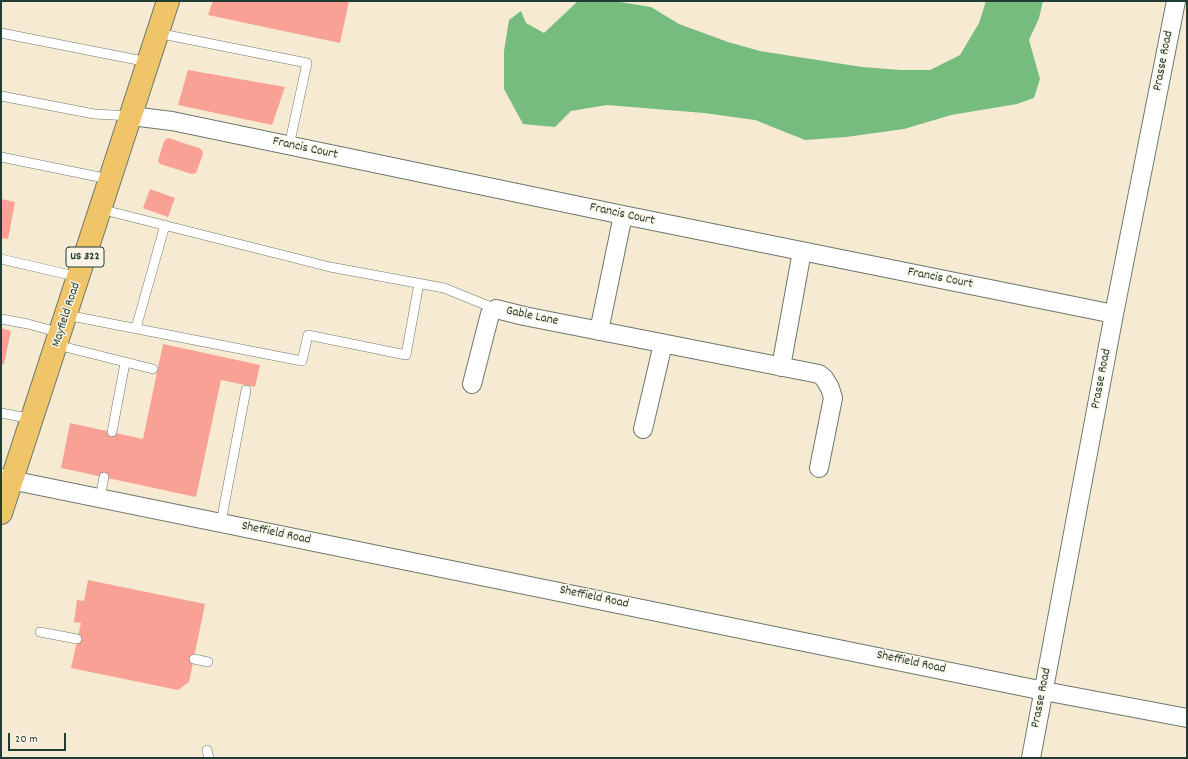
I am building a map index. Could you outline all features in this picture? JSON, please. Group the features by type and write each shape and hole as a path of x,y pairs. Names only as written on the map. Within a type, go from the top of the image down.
{"main road":[{"name":"Mayfield Road","path":"1,514 7,479 32,419 168,1"}],"street":[{"name":"Prasse Road","path":"1031,758 1114,314 1176,1"},
{"name":"Francis Court","path":"131,116 172,121 623,215 1114,314"},
{"path":"599,331 623,215"},
{"path":"781,367 802,251"},
{"name":"Gable Lane","path":"472,384 490,314 496,309 663,344 818,374 824,378 834,398 819,468"},
{"path":"643,429 663,344"},
{"name":"Sheffield Road","path":"7,479 1187,718"}],"lane":[{"path":"1,33 148,62"},
{"path":"157,33 307,63 289,146"},
{"path":"1,96 94,114 131,116"},
{"path":"1,158 110,180"},
{"path":"100,209 330,267 444,288 496,309"},
{"path":"136,328 165,226"},
{"path":"1,259 79,277"},
{"path":"1,320 61,331 136,328 302,361 308,335 406,355 419,283"},
{"path":"61,331 125,363 154,370"},
{"path":"112,432 125,363"},
{"path":"221,522 246,390"},
{"path":"1,413 32,419"},
{"path":"100,498 104,477"},
{"path":"40,632 77,639"},
{"path":"194,659 208,662"}],"green space":[{"path":"578,1 614,1 651,7 679,24 728,42 760,51 862,67 901,70 930,70 960,55 979,23 986,1 1043,1 1039,18 1029,40 1040,79 1034,98 1017,104 951,115 904,129 846,137 805,140 755,120 704,113 607,105 571,111 555,127 523,124 504,89 504,51 509,20 521,11 526,23 544,33"}],"building":[{"path":"213,1 349,1 340,43 208,15"},
{"path":"188,70 285,87 272,125 178,105"},
{"path":"168,138 202,150 203,154 196,173 192,174 160,164 158,161 164,141"},
{"path":"150,189 175,198 168,217 143,208"},
{"path":"1,199 15,202 8,239 1,238"},
{"path":"1,328 11,331 4,364 1,364"},
{"path":"163,344 260,365 255,387 221,380 196,497 61,468 70,423 143,439"},
{"path":"88,580 205,604 189,682 178,690 71,668 81,623 74,622 77,600 84,601"}]}
